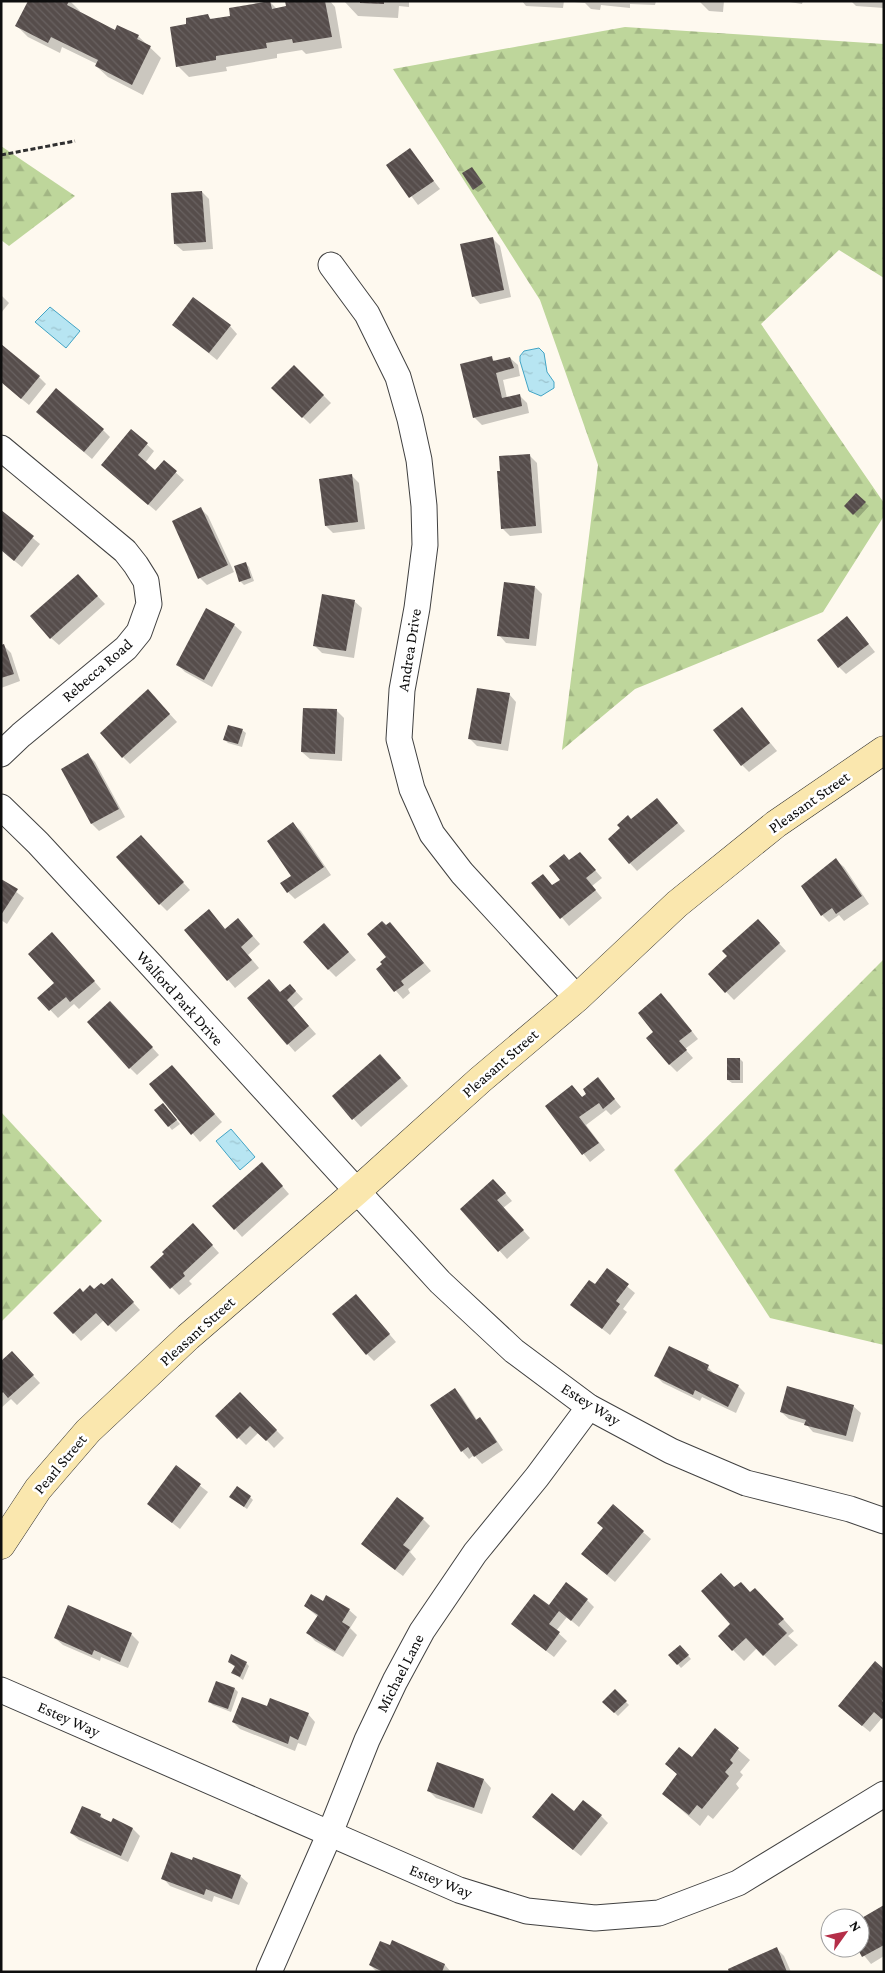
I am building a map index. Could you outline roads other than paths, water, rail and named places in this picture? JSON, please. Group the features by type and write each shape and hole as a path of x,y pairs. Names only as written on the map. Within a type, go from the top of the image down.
{"main road":[{"name":"Pleasant Street","path":"130,1392 188,1337 480,1080 577,998 677,904 776,824 884,750"},
{"name":"Pearl Street","path":"1,1545 38,1489 88,1431 130,1392"}],"street":[{"name":"Andrea Drive","path":"331,265 367,314 398,377 419,460 424,506 425,544 417,608 402,690 399,739 412,789 432,834 462,873 577,998"},
{"name":"Rebecca Road","path":"1,448 125,551 146,581 149,604 139,632 126,648 21,735 1,754"},
{"name":"Walford Park Drive","path":"1,807 38,843 145,958 356,1191"},
{"name":"Estey Way","path":"356,1191 440,1282 473,1313 514,1350 589,1407 672,1451 746,1483 850,1509 884,1521"},
{"name":"Michael Lane","path":"269,1972 330,1833 367,1740 394,1681 422,1631 475,1554 537,1477 589,1407"},
{"name":"Estey Way","path":"1,1690 459,1890 527,1911 595,1918 659,1912 738,1883 884,1794"}],"water":[{"path":"50,307 80,331 66,348 35,322"},
{"path":"539,348 544,353 547,372 554,382 554,388 541,396 529,391 520,361 520,356 524,351"},
{"path":"231,1129 255,1157 240,1170 216,1141"}]}
